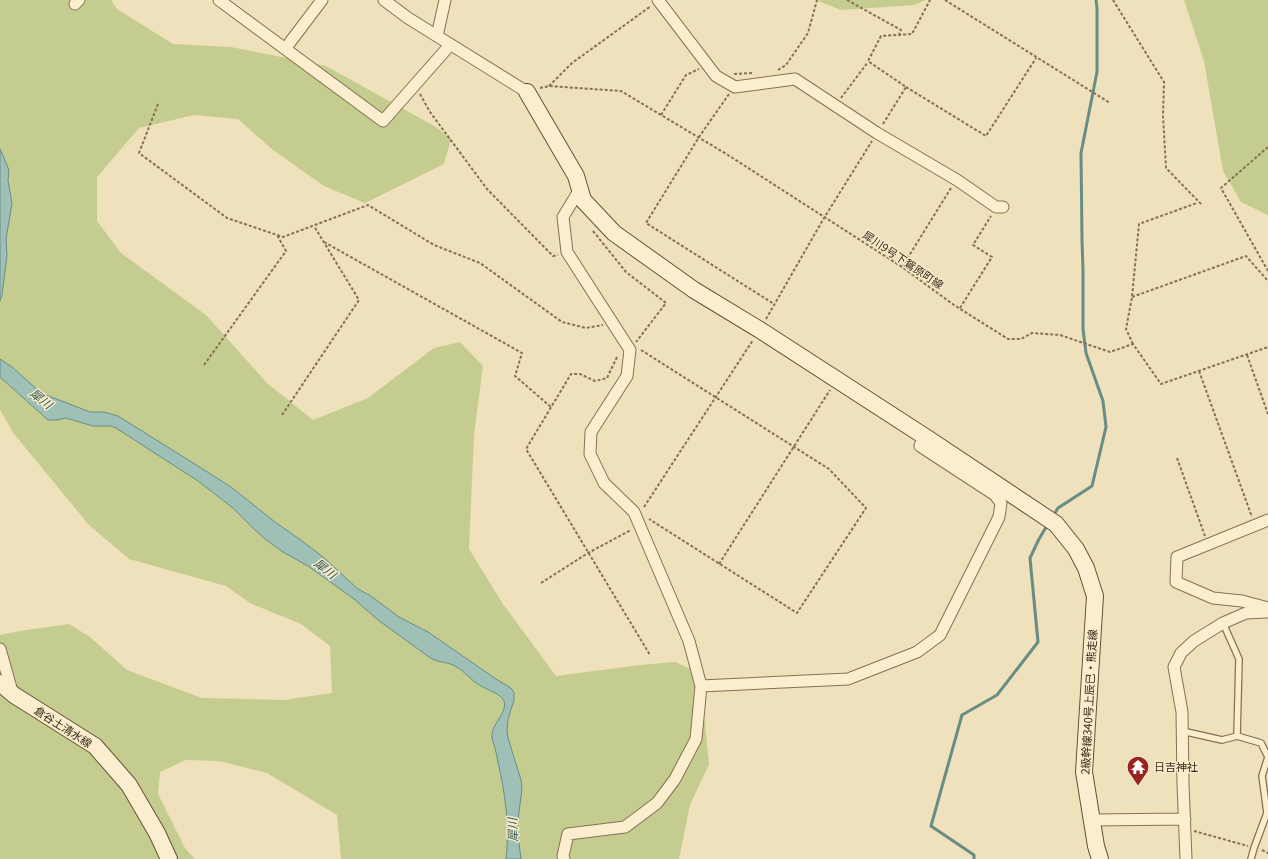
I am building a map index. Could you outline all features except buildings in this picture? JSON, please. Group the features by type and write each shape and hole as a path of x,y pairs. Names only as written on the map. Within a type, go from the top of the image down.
{"street":[{"path":"218,0 383,121 450,45"},
{"path":"285,49 322,0"},
{"path":"384,0 408,18 527,92"},
{"path":"437,36 445,0"},
{"path":"658,0 716,76 735,87 795,79 877,133 1000,207"},
{"name":"2級幹線340号上辰巳・熊走線","path":"527,92 576,176 583,200 614,233 694,290 760,330 925,436 1056,524 1076,549 1086,568 1095,596 1084,772 1096,846 1100,859"},
{"path":"564,859 563,856 568,834 625,827 657,803 675,779 696,739 701,686 689,641 639,526 637,513 604,483 590,454 591,432 627,376 630,350 568,252 563,217 580,189"},
{"path":"701,686 848,679 917,652 940,635 999,516 1001,503 995,495 920,446 925,436"},
{"path":"1268,520 1178,557 1176,582 1214,598 1242,601 1268,608"},
{"path":"1186,859 1182,712 1174,667 1181,653 1194,641 1223,623 1246,613 1268,612"},
{"path":"0,649 14,695"},
{"name":"倉谷土清水線","path":"0,683 14,695 95,746 129,785 157,833 169,859"},
{"path":"1092,820 1185,824"}],"lane":[{"path":"1223,623 1239,659 1237,736"},
{"path":"1182,731 1222,740 1237,736 1261,743 1268,757 1262,776 1266,813 1251,859"}],"path":[{"path":"549,86 572,63 658,0"},
{"path":"776,72 786,64 808,33 818,0"},
{"path":"847,0 901,30 899,35"},
{"path":"835,106 868,61 880,36 912,34 930,0"},
{"path":"945,0 1110,103"},
{"path":"1113,0 1164,82 1163,116 1166,168 1202,205"},
{"path":"868,61 906,87 986,136 1036,57"},
{"path":"661,114 686,75 707,65"},
{"path":"734,74 755,73"},
{"path":"415,85 430,112 486,189 553,256 569,255"},
{"name":"犀川9号下鴛原町線","path":"527,92 549,86 621,91 699,137 902,267 1008,340 1021,339 1032,333 1060,335 1110,352 1133,344"},
{"path":"735,87 699,137 646,223 774,304"},
{"path":"630,350 639,349 715,397 829,469 866,508 797,613 637,513 715,397 760,330 824,218 906,87"},
{"path":"158,104 140,152 227,218 283,237 368,205 434,245 480,263 562,322 586,328 614,323"},
{"path":"1268,147 1220,188 1268,271"},
{"path":"902,267 956,180"},
{"path":"1197,203 1139,224 1132,297 1126,329 1133,344 1161,384 1268,348"},
{"path":"960,308 992,257 973,245 1000,207"},
{"path":"282,415 359,300 314,225"},
{"path":"593,231 626,272 666,303 630,350"},
{"path":"204,365 286,251 277,235"},
{"path":"324,242 522,353 515,376 552,407"},
{"path":"1132,297 1246,256 1268,281"},
{"path":"1247,355 1268,414"},
{"path":"617,357 607,378 595,381 580,374 571,374 526,449 650,655"},
{"path":"1199,371 1255,525"},
{"path":"719,564 836,380"},
{"path":"1177,458 1208,544"},
{"path":"541,583 588,553 639,526"},
{"path":"1185,824 1268,852"}],"green space":[{"path":"0,0 111,0 117,9 173,44 231,47 326,66 436,127 451,139 444,164 365,203 324,186 273,150 238,119 194,115 139,128 97,177 97,221 121,253 206,315 267,383 313,420 368,398 434,348 460,342 483,366 474,435 469,549 503,604 556,676 675,662 704,675 704,713 709,764 690,805 679,859 341,859 337,815 267,773 219,761 186,760 160,772 158,794 185,848 195,859 0,859 0,635 69,624 90,637 127,670 202,698 284,700 332,693 330,646 301,624 250,603 226,586 129,559 89,525 14,434 0,410"},
{"path":"816,0 926,0 914,5 841,10"},
{"path":"1184,0 1268,0 1268,215 1241,202 1223,171 1204,61"}],"water":[{"path":"0,149 9,170 8,181 12,203 6,239 7,255 0,301"},
{"name":"犀川","path":"0,359 12,367 41,393 90,412 104,412 118,416 231,487 275,522 323,557 358,589 371,596 399,617 428,632 511,688 514,693 514,700 508,719 507,731 521,780 522,789 517,827 521,859 506,859 507,835 505,798 492,738 494,728 505,706 504,701 500,696 477,684 455,666 429,657 378,620 354,599 308,566 283,552 265,539 233,508 198,481 116,428 111,426 93,426 66,418 48,420 0,377"}],"waterway":[{"path":"1053,516 1058,508 1092,486 1106,427 1103,401 1086,353 1083,329 1081,153 1097,72 1096,0"},
{"path":"974,859 974,855 931,826 962,715 997,695 1038,642 1030,558 1048,524"}],"place":[{"name":"日吉神社","path":"1138,786"}]}
